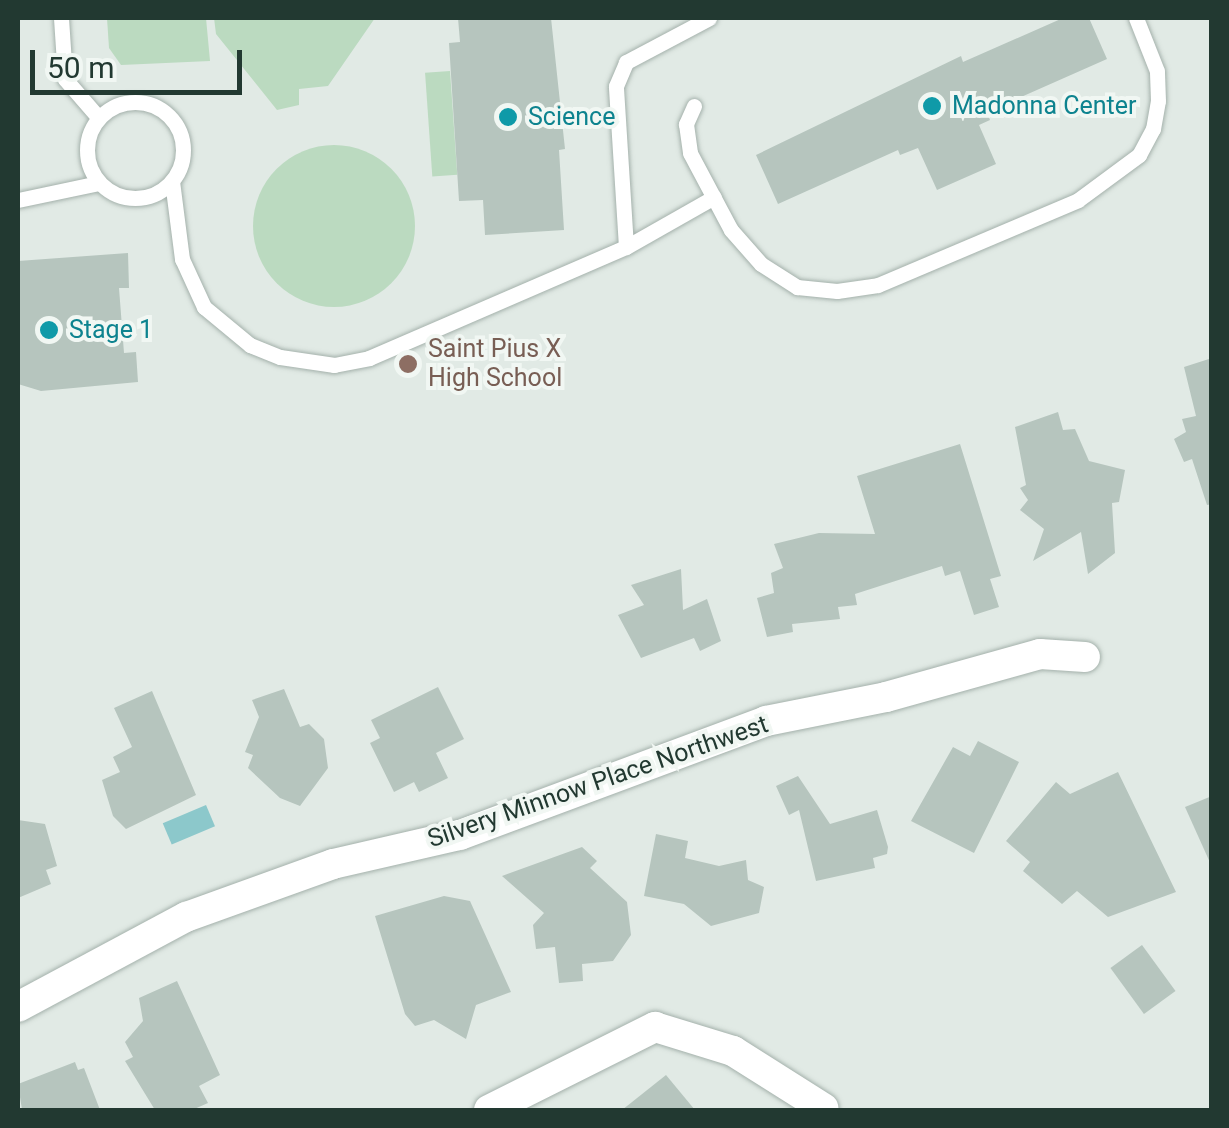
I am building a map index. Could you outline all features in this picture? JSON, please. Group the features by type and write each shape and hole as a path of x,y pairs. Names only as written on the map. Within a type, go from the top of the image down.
{"street":[{"name":"Silvery Minnow Place Northwest","path":"18,1007 186,917 333,864 460,836 766,720 886,697 1040,654 1085,657"},
{"path":"489,1110 655,1026 733,1051 822,1108"}],"lane":[{"path":"61,18 65,79 98,117"},
{"path":"626,247 616,86 626,62 709,18"},
{"path":"694,106 686,124 690,153 714,197 761,264 797,287 837,291 878,285 945,260 1078,200 1139,154 1158,101 1157,71 1136,18"},
{"path":"98,117 138,101 166,112 184,152 172,181 182,259 204,307 250,345 304,365 334,365 413,344 626,247 714,197"},
{"path":"98,117 86,158 99,183 128,198 148,198 172,181"},
{"path":"18,200 99,183"}],"green space":[{"path":"107,18 206,18 210,61 121,65 109,48"},
{"path":"214,18 375,18 328,86 299,89 299,105 277,110 216,34"},
{"path":"450,71 457,175 432,176 425,73"},
{"path":"334,145 365,151 392,168 409,195 415,226 409,257 392,284 365,301 334,307 303,301 276,284 259,257 253,226 259,195 276,168 303,151"}],"water":[{"path":"206,805 215,826 172,845 163,823"}],"building":[{"name":"Science","path":"458,18 551,18 565,149 559,150 564,230 485,235 483,200 459,201 449,43 460,42"},
{"name":"Madonna Center","path":"1063,18 1089,18 1107,59 987,112 990,120 979,125 996,164 937,190 918,148 900,155 898,150 778,204 756,155 961,56 963,62"},
{"path":"128,253 129,288 119,288 124,353 136,352 138,382 41,391 18,384 18,261"},
{"path":"1212,358 1212,504 1207,505 1192,459 1184,462 1174,439 1186,432 1182,419 1196,416 1184,367"},
{"path":"1058,412 1063,430 1075,429 1089,461 1125,470 1119,502 1112,503 1115,553 1088,574 1081,532 1033,561 1044,529 1020,510 1028,500 1020,488 1026,485 1015,427"},
{"path":"960,444 1001,576 990,579 999,607 974,615 960,571 945,576 942,566 855,594 857,605 838,607 840,619 792,624 793,632 767,637 757,598 774,593 771,573 783,568 774,544 819,533 875,534 857,476"},
{"path":"681,569 683,610 707,599 721,641 700,651 694,638 641,658 618,615 644,605 631,585"},
{"path":"438,687 464,739 436,753 448,778 419,792 414,782 394,792 370,743 380,738 371,720"},
{"path":"284,689 300,727 309,724 324,739 328,768 300,806 280,798 248,768 253,755 245,752 259,717 252,700"},
{"path":"152,691 196,795 126,829 113,816 102,780 120,772 113,757 132,747 114,708"},
{"path":"978,741 1019,762 974,853 911,821 953,747 970,756"},
{"path":"1118,772 1176,892 1108,917 1077,891 1062,904 1023,871 1030,862 1006,841 1056,782 1070,794"},
{"path":"798,776 830,824 877,810 888,847 887,854 873,858 875,868 816,881 799,810 789,815 776,786"},
{"path":"1212,796 1212,867 1185,807"},
{"path":"18,820 45,824 57,866 46,870 51,884 18,898"},
{"path":"656,834 688,841 685,858 719,866 746,860 748,880 764,887 759,913 711,926 684,904 644,896"},
{"path":"582,847 597,861 590,868 627,902 631,935 613,961 582,964 583,981 559,983 555,947 536,949 533,925 544,913 502,876"},
{"path":"444,896 470,901 511,992 476,1005 466,1039 434,1020 415,1026 405,1014 375,916"},
{"path":"1142,945 1176,991 1144,1014 1110,968"},
{"path":"177,981 220,1075 199,1086 208,1103 192,1110 155,1110 125,1061 133,1057 125,1042 143,1021 139,998"},
{"path":"75,1062 78,1070 84,1068 100,1110 22,1110 18,1084"},
{"path":"666,1075 695,1110 622,1110"}],"place":[{"name":"Madonna Center","path":"932,106"},
{"name":"Science","path":"508,117"},
{"name":"Stage 1","path":"49,330"},
{"name":"Saint Pius X High School","path":"408,364"}]}
